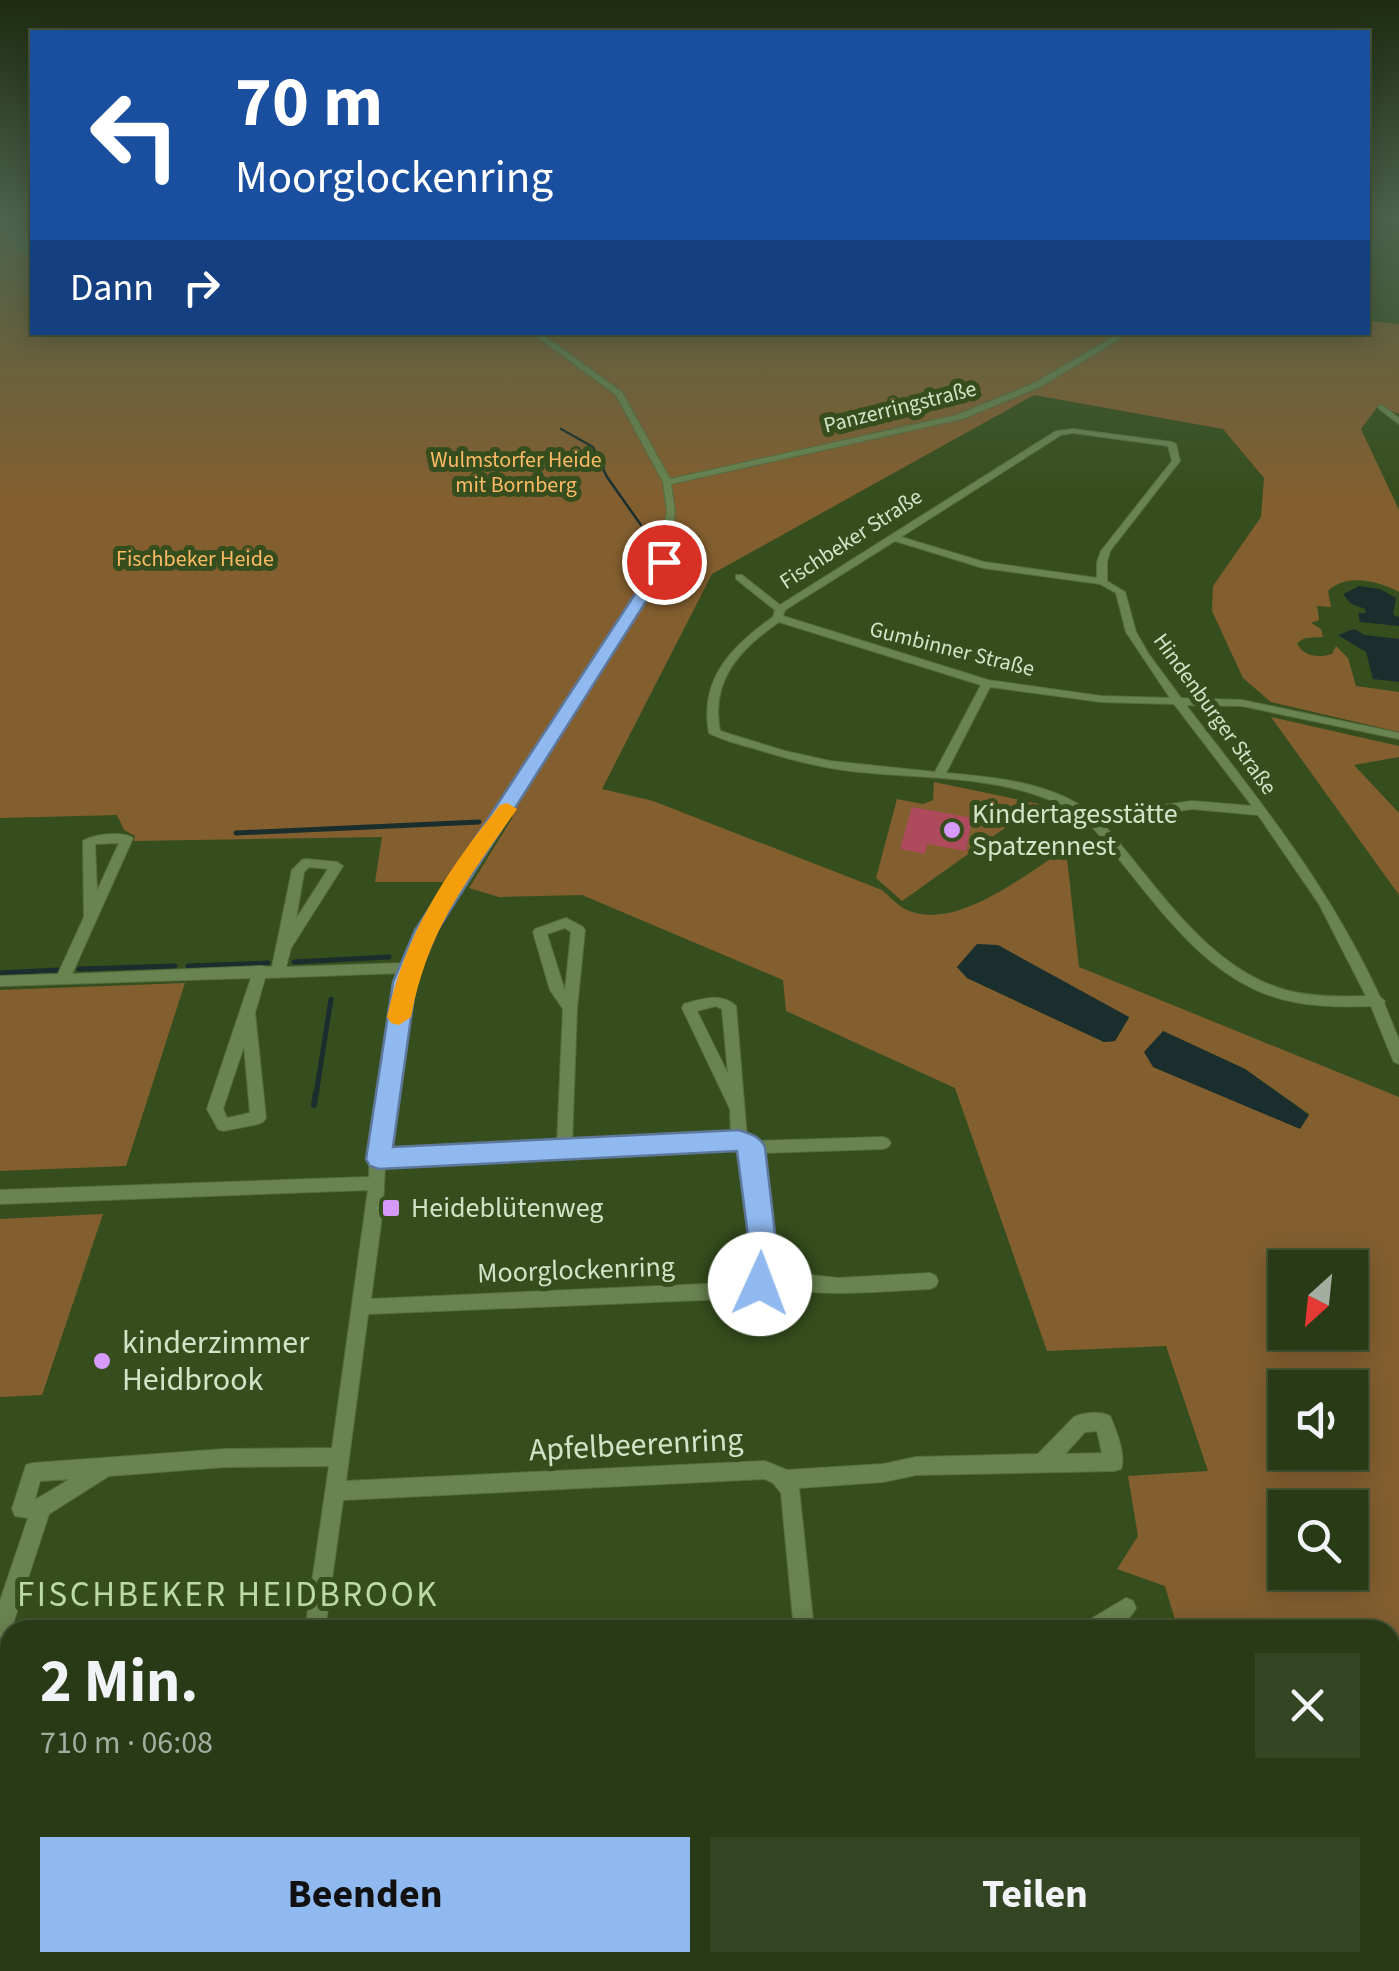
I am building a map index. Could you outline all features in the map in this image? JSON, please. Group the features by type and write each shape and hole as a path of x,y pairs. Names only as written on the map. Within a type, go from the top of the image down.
{"street":[{"path":"317,1620 409,968 438,909 476,849 506,812 664,562 670,511 666,482 618,394 538,335"},
{"name":"Panzerringstraße","path":"666,482 959,417 1037,384 1123,335"},
{"path":"1382,407 1399,422"},
{"name":"Fischbeker Straße","path":"939,774 816,761 715,732 709,714 721,672 744,644 779,614 892,537 1065,431 1163,441 1176,449 1176,461 1168,476 1106,551 1102,582"},
{"path":"892,537 983,565 1102,582"},
{"name":"Gumbinner Straße","path":"738,577 779,614 987,683 1101,698 1242,703 1399,736"},
{"name":"Hindenburger Straße","path":"1102,582 1120,592 1131,632 1167,688 1180,700 1328,906 1378,1002 1399,1058"},
{"path":"987,683 939,774 1040,793 1066,802 1094,820 1196,943 1228,972 1250,984 1306,1002 1378,1002"},
{"path":"1094,820 1132,811 1192,805 1261,811"},
{"path":"63,979 91,920 127,838 89,842 91,920"},
{"path":"278,970 298,870 306,863 337,866 284,947"},
{"path":"564,1150 570,1008 578,930 566,924 540,932 558,990 570,1008"},
{"path":"0,981 409,968"},
{"path":"248,1013 258,1118 223,1125 215,1109 260,971"},
{"path":"737,1108 689,1008 717,1001 729,1006 737,1108 764,1259 760,1284"},
{"path":"379,1159 746,1144 882,1143"},
{"path":"0,1197 376,1183"},
{"name":"Moorglockenring","path":"360,1307 750,1290 760,1284 810,1282 838,1286 930,1280"},
{"path":"106,1467 41,1508 22,1509 33,1472 225,1458 341,1458"},
{"name":"Apfelbeerenring","path":"336,1491 754,1468 784,1480 884,1474 916,1466 1041,1465"},
{"path":"784,1480 791,1495 803,1620"},
{"path":"4,1620 41,1508"},
{"path":"1107,1620 1126,1608"}],"green space":[{"path":"0,313 30,313 30,335 1370,335 1370,321 1399,324 1399,414 1378,406 1361,429 1399,510 1399,592 1363,581 1335,585 1328,591 1331,607 1317,606 1319,620 1311,623 1321,629 1323,637 1305,638 1297,643 1307,654 1317,656 1332,654 1336,646 1348,658 1356,686 1399,692 1399,732 1271,702 1243,678 1212,611 1213,586 1261,517 1264,478 1223,429 1034,395 712,574 602,789 653,801 882,890 907,910 927,915 968,907 990,897 1066,849 1079,967 1399,1097 1399,1620 1175,1620 1165,1586 1117,1569 1138,1536 1128,1476 1208,1471 1166,1346 1047,1351 955,1088 786,1011 783,980 582,895 499,897 469,888 513,817 494,813 443,882 375,882 382,837 134,841 135,836 124,830 117,815 0,818","holes":["957,967 1129,1017 1115,1041 1104,1042 967,978","1163,1031 1245,1069 1309,1114 1300,1128 1153,1067"]},
{"path":"1271,717 1399,746 1399,757 1354,765 1399,813 1399,895"},
{"path":"934,782 1039,804 902,901 876,878 897,799 923,804 933,800"},
{"path":"185,983 126,1166 0,1171 0,990"},
{"path":"103,1214 42,1395 0,1397 0,1219"}],"water":[{"path":"1359,586 1380,589 1396,598 1393,615 1399,617 1399,626 1360,622 1358,613 1366,613 1365,609 1350,603 1343,594"},
{"path":"1354,629 1365,635 1399,639 1399,682 1373,679 1366,652 1338,635"},
{"path":"977,944 998,945 1129,1017 1115,1041 1104,1042 967,978 957,967"},
{"path":"1163,1031 1245,1069 1309,1115 1300,1129 1153,1067 1144,1052"}],"building":[{"name":"Kindertagesstätte Spatzennest","path":"912,807 972,818 966,851 927,844 925,854 900,849"}],"waterway":[{"path":"561,429 593,447 607,477 641,525"},
{"path":"236,833 479,822"},
{"path":"429,943 481,857"},
{"path":"294,962 389,957"},
{"path":"188,966 268,963"},
{"path":"79,969 175,966"},
{"path":"0,973 58,970"},
{"path":"316,1095 331,999"},
{"path":"314,1105 316,1092"}],"slow traffic":[{"path":"399,1017 409,968 426,930 476,849 507,809"}],"place":[{"name":"Kindertagesstätte Spatzennest","path":"952,830"},
{"name":"Heideblütenweg","path":"391,1208"},
{"name":"kinderzimmer Heidbrook","path":"102,1361"}],"district":[{"name":"FISCHBEKER HEIDBROOK","path":"228,1595"}],"route":[{"path":"664,562 580,689 506,812 476,849 414,955 405,982 378,1144 379,1159 739,1141 752,1147 764,1259 760,1284"}],"park label":[{"name":"Wulmstorfer Heide mit Bornberg","path":"516,472"},
{"name":"Fischbeker Heide","path":"195,559"}]}
